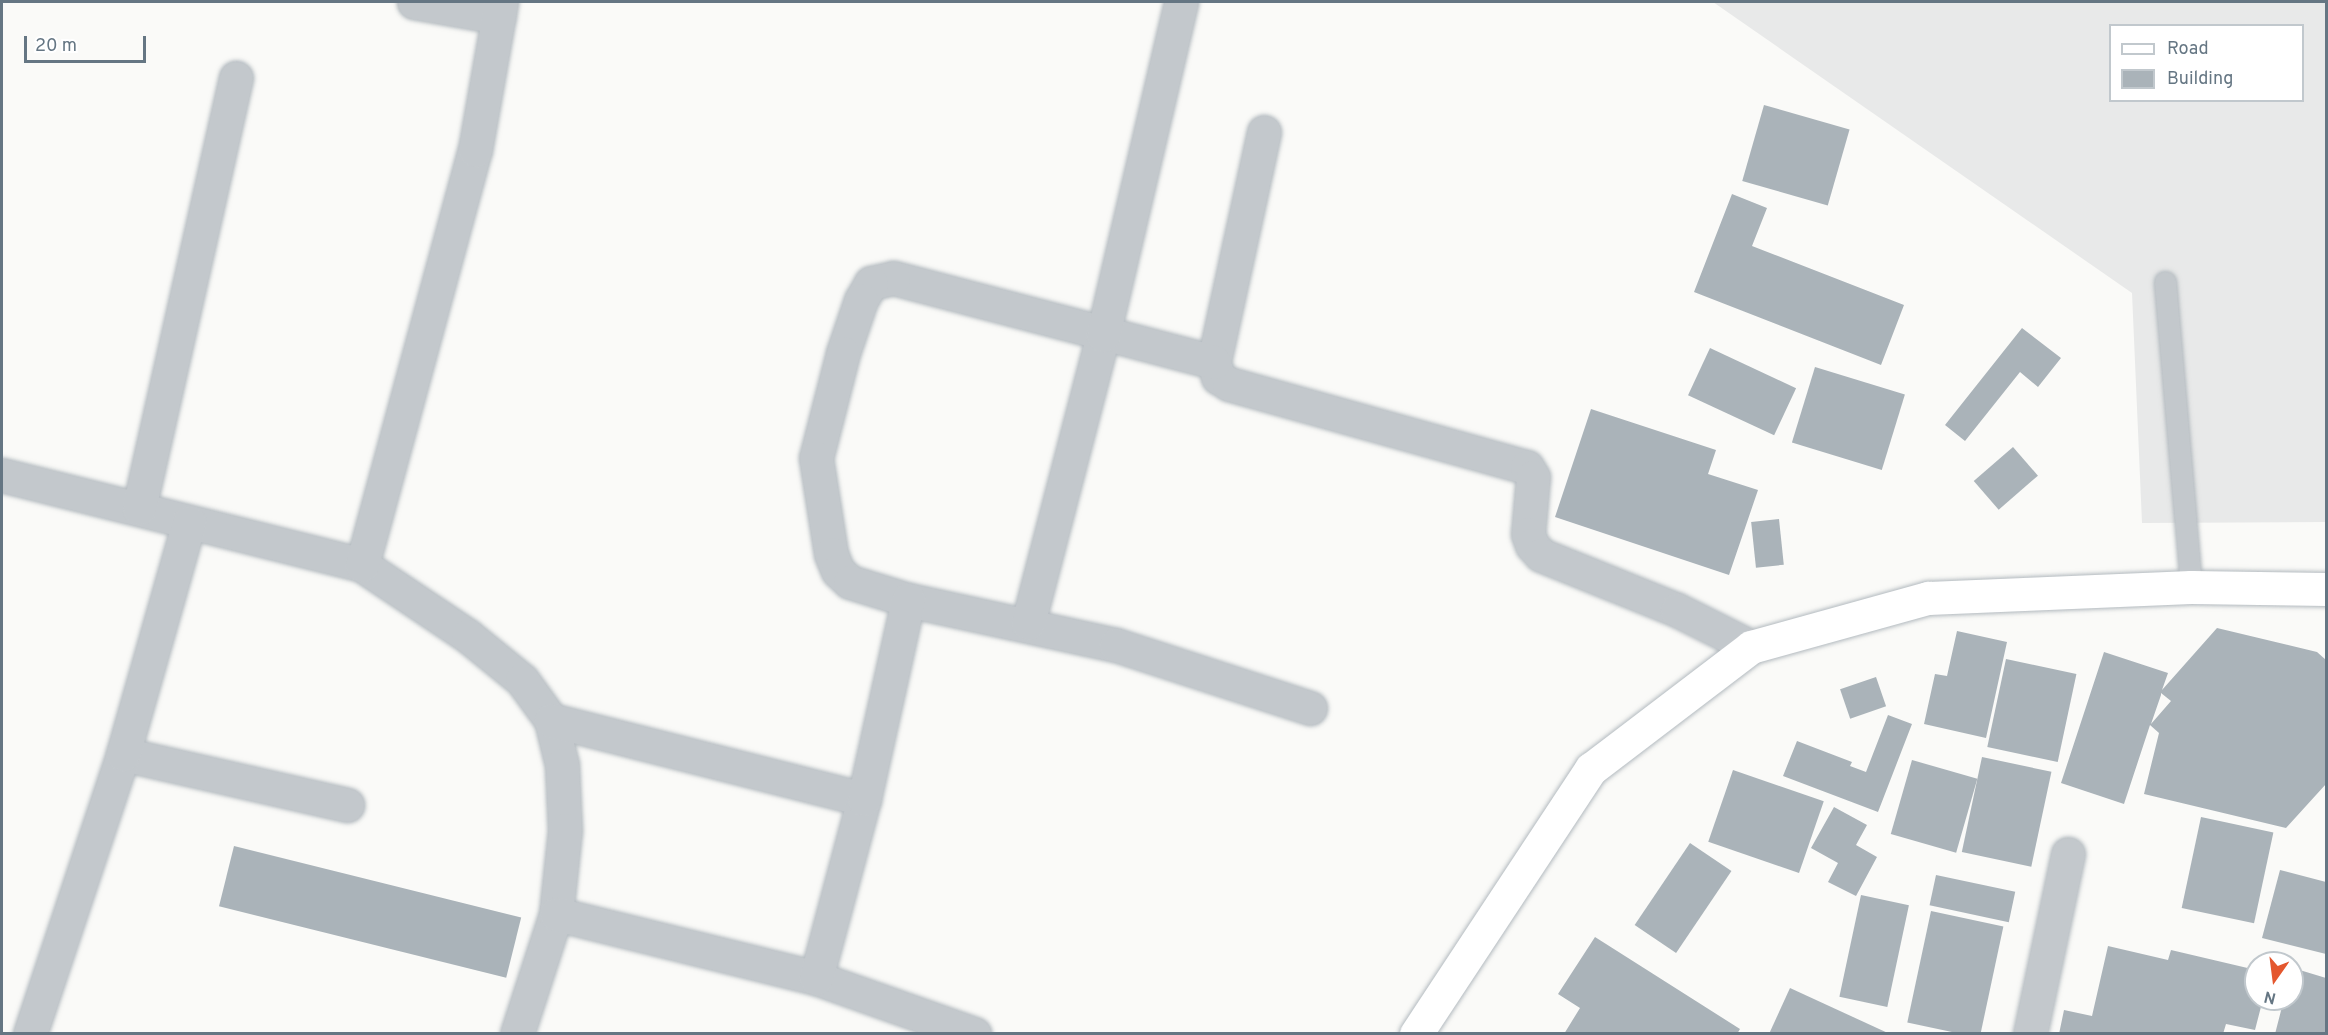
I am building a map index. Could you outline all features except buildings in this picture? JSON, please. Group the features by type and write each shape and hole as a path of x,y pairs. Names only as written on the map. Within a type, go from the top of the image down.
{"street":[{"path":"362,565 475,150 500,9 414,2"},
{"path":"1028,623 1103,335 1181,2"},
{"path":"139,508 236,78"},
{"path":"1264,132 1214,362 1218,377 1229,384 1527,467 1533,477 1528,534 1532,545 1541,555 1677,610 1751,646"},
{"path":"1214,362 1103,335 893,278 872,283 861,300 822,427 816,458 818,489 838,571 850,582 909,600 1028,623 1116,645 1310,708"},
{"path":"2,475 362,565 468,636 513,673 551,720 562,765 565,830 556,914 517,1034"},
{"path":"30,1034 123,754 189,522"},
{"path":"1430,1029 1591,769 1751,646 1928,598 2191,587 2326,589"},
{"path":"816,978 864,799 909,600"},
{"path":"551,720 864,799"},
{"path":"123,754 347,805"},
{"path":"2030,1034 2068,854"},
{"path":"556,914 816,978 974,1034"}],"lane":[{"path":"2165,282 2191,587"}],"shaded area":[{"path":"1713,2 2326,2 2326,522 2142,523 2132,293"}]}
